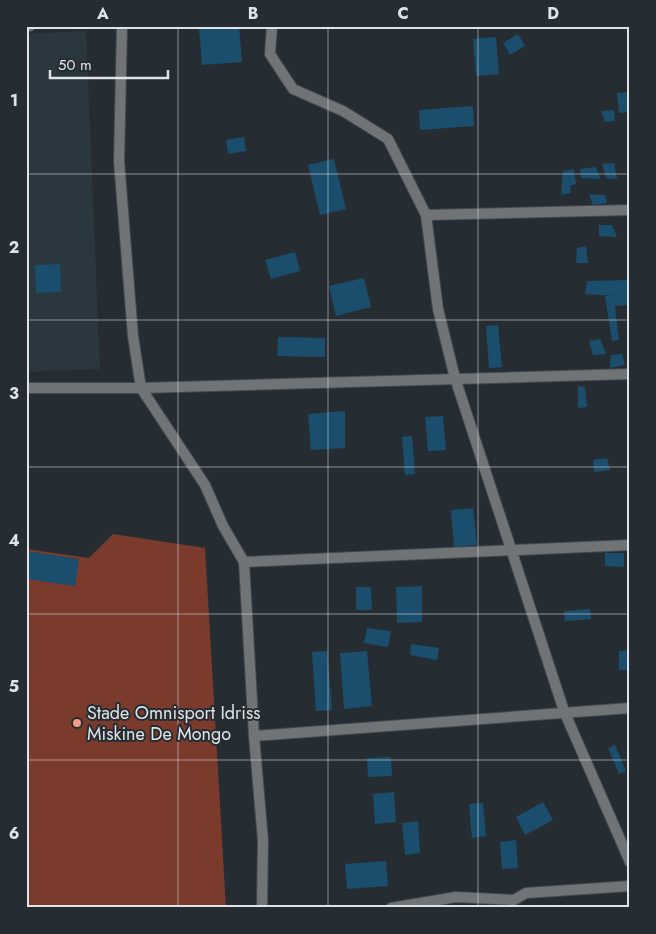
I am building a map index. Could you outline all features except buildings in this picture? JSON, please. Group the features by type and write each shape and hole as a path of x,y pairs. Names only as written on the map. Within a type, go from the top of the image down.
{"street":[{"path":"122,26 119,161 129,303 141,388 204,485 223,526 244,562 254,736 263,841 262,908"},
{"path":"272,26 270,54 292,90 344,111 388,139 426,216 438,309 455,378 564,712 630,862"},
{"path":"426,216 630,210"},
{"path":"26,388 141,388 630,374"},
{"path":"244,562 630,545"},
{"path":"254,736 630,708"},
{"path":"391,908 456,897 513,904 526,893 630,886"}],"shaded area":[{"path":"86,31 100,369 26,372 26,34"},
{"path":"113,534 205,548 226,908 26,908 26,549 89,558"}],"place":[{"name":"Stade Omnisport Idriss Miskine De Mongo","path":"77,723"}]}
